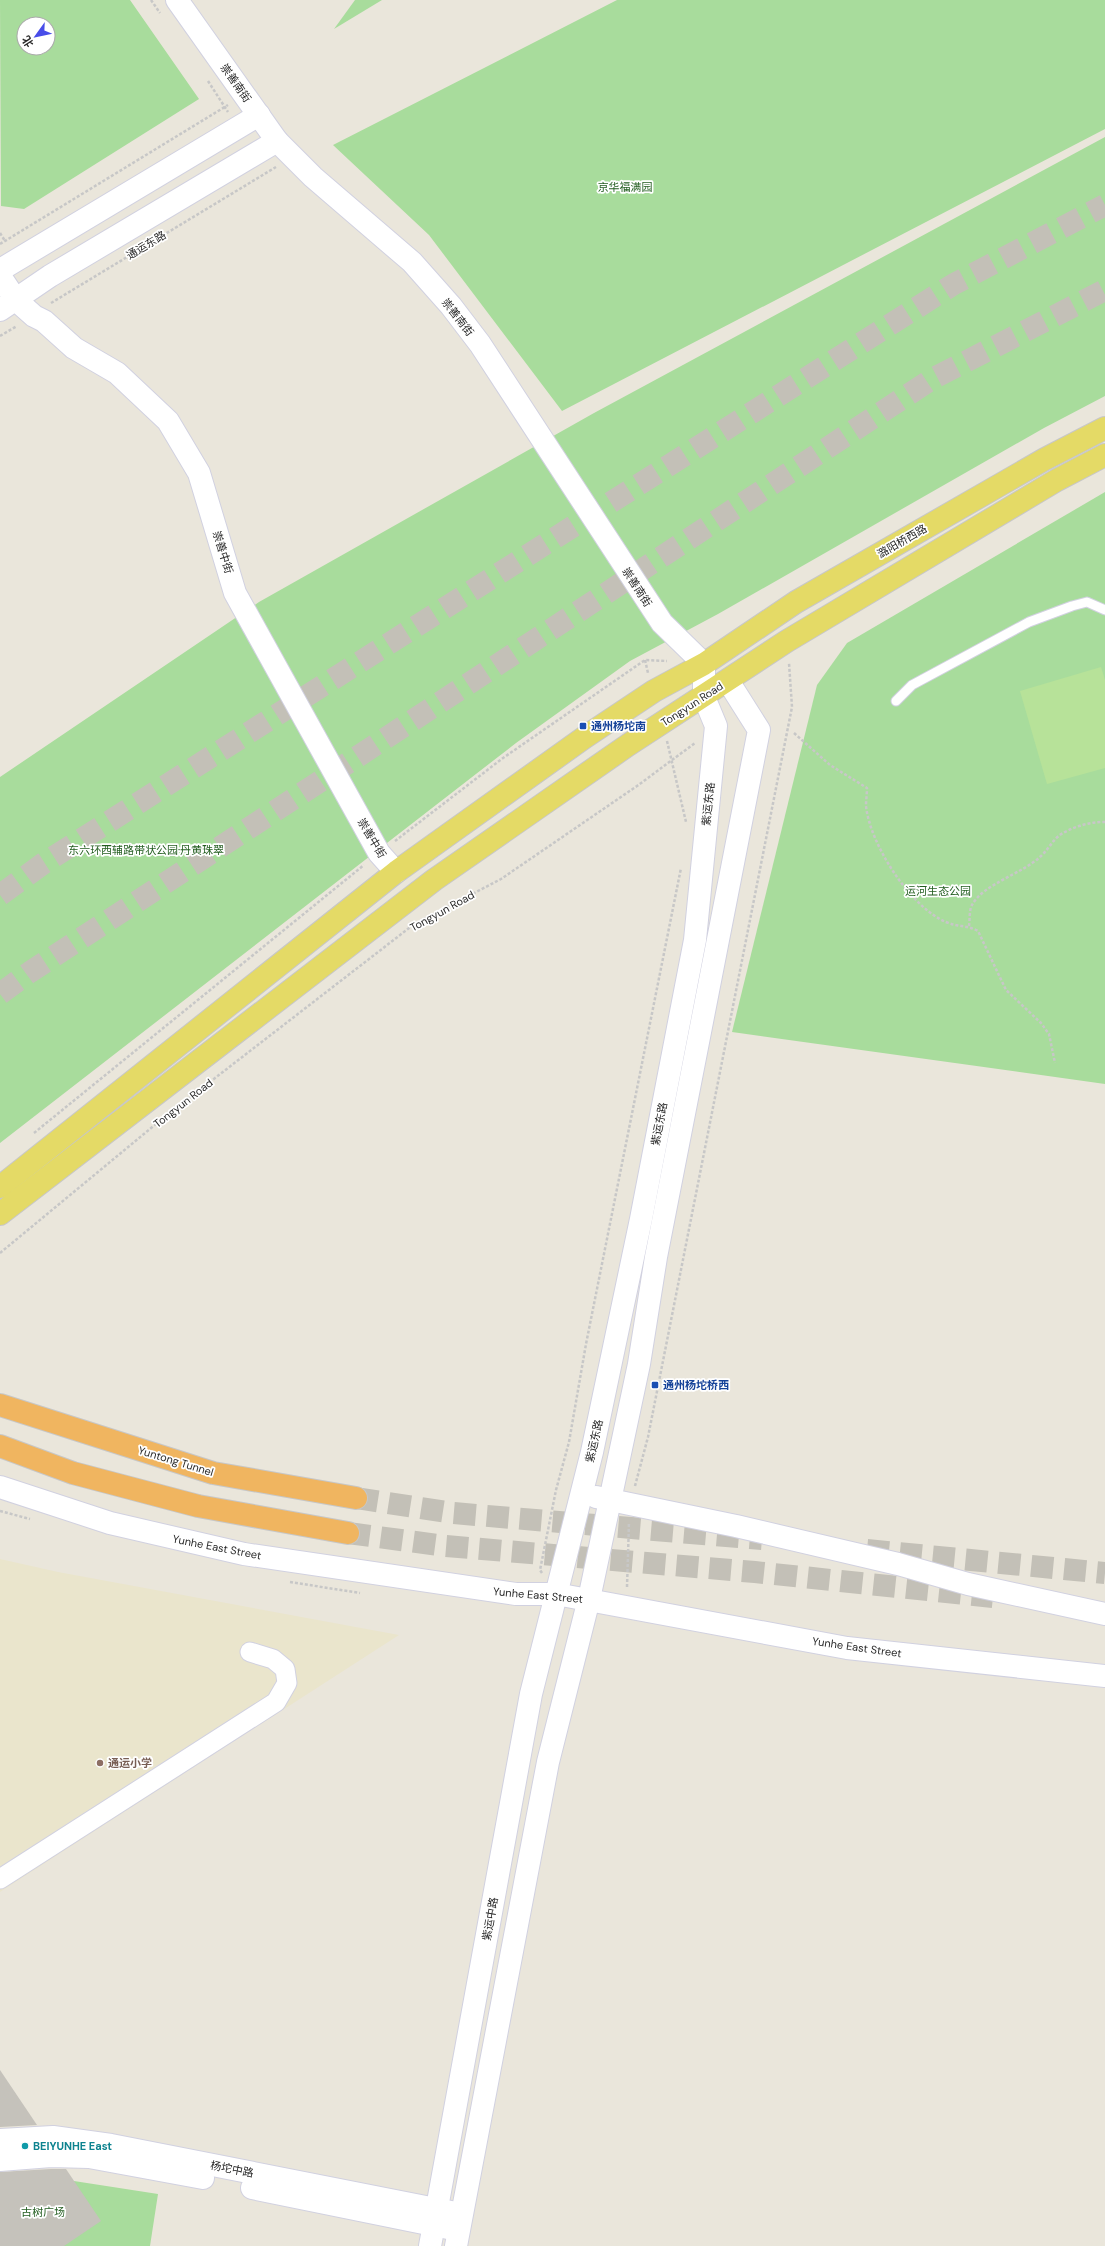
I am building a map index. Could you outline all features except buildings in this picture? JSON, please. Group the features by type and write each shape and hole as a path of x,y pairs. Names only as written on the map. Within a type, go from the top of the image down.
{"highway":[{"name":"Yuntong Tunnel","path":"0,1405 213,1473 356,1498"},
{"path":"0,1446 73,1473 198,1506 348,1533"}],"main road":[{"name":"崇善南街","path":"177,0 277,141 293,157 412,262 451,306 480,344 662,623 704,664"},
{"path":"0,270 259,115"},
{"name":"通运东路","path":"8,305 50,276 277,141"},
{"name":"崇善中街","path":"0,276 8,305 44,321 74,348 117,373 168,421 199,473 235,593 379,853 396,872"},
{"name":"潞阳桥西路","path":"704,664 796,602 1045,459 1105,428"},
{"path":"728,681 788,641 1057,480 1105,455"},
{"path":"0,1187 396,872 579,741 654,691 704,664"},
{"name":"紫运东路","path":"589,1599 620,1503 639,1364 656,1256 759,730 728,681 704,664"},
{"name":"紫运东路","path":"556,1594 592,1452 641,1219 695,940 716,726 704,698 704,664"},
{"name":"Tongyun Road","path":"0,1214 434,880 662,724 728,681"},
{"name":"Yunhe East Street","path":"0,1487 110,1523 244,1554 516,1594 556,1594 589,1599 626,1608 848,1648 1105,1676"},
{"path":"581,1493 620,1503 736,1526 898,1564 968,1584 1105,1614"},
{"name":"紫运中路","path":"430,2246 531,1694 556,1594"},
{"path":"459,2230 548,1762 589,1599"},
{"name":"杨坨中路","path":"0,2140 53,2137 111,2145 436,2217 459,2230"},
{"name":"杨坨中路","path":"0,2160 51,2156 89,2157 436,2217"}],"street":[{"path":"0,1879 276,1702 287,1683 285,1669 273,1658 250,1652"}],"lane":[{"path":"896,701 912,684 1029,622 1087,602 1105,610"}],"path":[{"path":"0,244 245,96"},
{"name":"通运东路","path":"0,336 34,316 68,292 293,157"},
{"path":"626,1608 620,1503 648,1437 792,706 788,641"},
{"path":"645,660 654,691"},
{"name":"紫运东路","path":"662,724 687,824"},
{"name":"Tongyun Road","path":"0,1253 162,1119 413,925 501,879 672,760 716,726"},
{"path":"794,732 830,765 867,788 866,806 882,852 902,884 912,897 929,912 946,922 969,926 978,931 1006,990 1041,1023 1049,1034 1055,1063"},
{"path":"969,926 972,905 985,891 1001,880 1022,871 1042,855 1052,840 1066,831 1093,822 1105,822"},
{"path":"556,1594 540,1570 556,1490 569,1442 587,1337 682,862"}],"shaded area":[{"name":"通运小学","path":"0,1559 58,1572 399,1635 0,1892"}],"green space":[{"path":"0,0 130,0 199,99 24,209 1,206"},
{"path":"355,0 382,0 334,29"},
{"name":"京华福满园","path":"617,0 1105,0 1105,129 562,411 429,235 333,145"},
{"name":"东六环西辅路带状公园·丹黄珠翠","path":"1105,137 1105,396 1044,428 718,614 630,661 516,743 0,1143 0,777 259,602 594,413"},
{"name":"运河生态公园","path":"1105,492 1105,1084 732,1032 817,685 847,643"},
{"path":"1101,667 1105,680 1105,768 1047,784 1020,691"},
{"name":"古树广场","path":"61,2179 158,2194 150,2246 0,2246 0,2184"}],"tunnel":[{"path":"0,895 44,863 954,284 1105,205"},
{"path":"0,994 30,972 932,379 1105,290"},
{"path":"356,1498 453,1513 762,1539"},
{"path":"348,1533 446,1546 755,1572 993,1597"},
{"path":"867,1550 1105,1573"}],"place":[{"name":"通州杨坨南","path":"583,726"},
{"name":"通州杨坨桥西","path":"655,1385"},
{"name":"通运小学","path":"100,1763"},
{"name":"BEIYUNHE East","path":"25,2146"}]}
